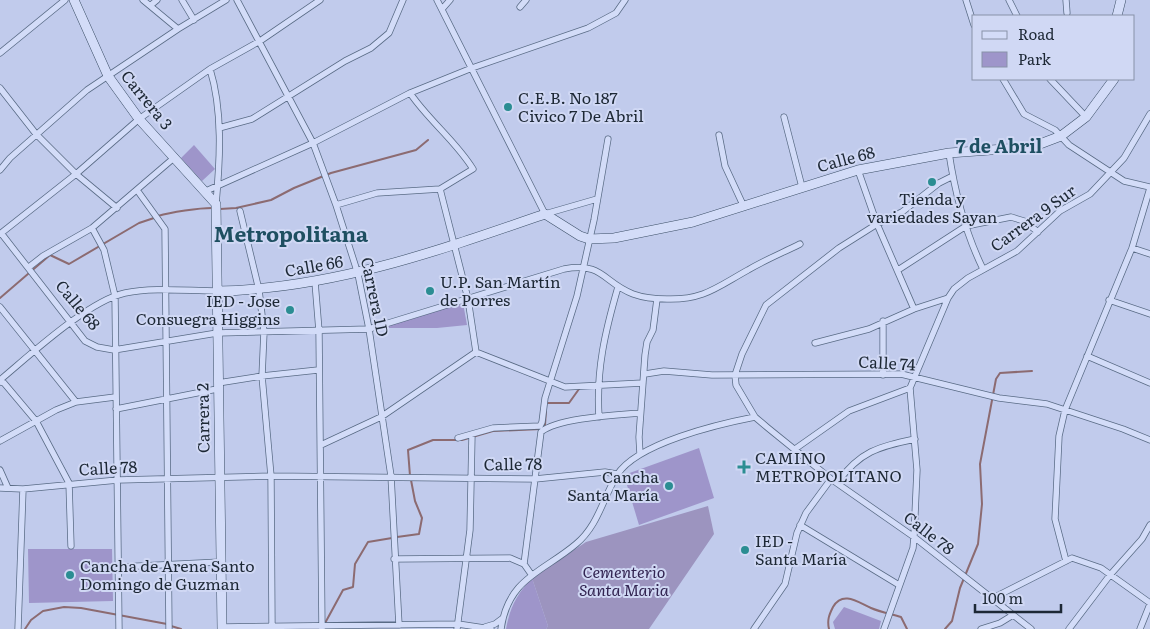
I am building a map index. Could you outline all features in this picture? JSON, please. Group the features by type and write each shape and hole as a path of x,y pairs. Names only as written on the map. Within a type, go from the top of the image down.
{"street":[{"path":"0,53 65,0"},
{"name":"Carrera 3","path":"74,0 108,76 139,119 203,188 216,207"},
{"path":"143,0 178,29"},
{"path":"151,5 157,0"},
{"path":"182,0 194,20"},
{"path":"0,170 36,134 87,90 178,29 226,0"},
{"name":"Carrera 1D","path":"237,0 260,41 287,97 313,142 336,204 358,274 370,329 381,417 391,476 394,559 400,625"},
{"path":"1,234 76,174 139,119 210,69 260,41 320,0"},
{"path":"219,128 247,121 345,61 377,44 392,27 403,0"},
{"path":"437,0 443,8 545,214"},
{"path":"443,8 450,0"},
{"path":"520,7 526,0"},
{"path":"203,188 218,184 313,142 410,94 472,68 588,28 621,8 625,0"},
{"path":"966,0 972,19"},
{"path":"1009,0 1016,15"},
{"path":"1066,0 1067,13"},
{"path":"1117,15 1121,0"},
{"name":"Carrera 2","path":"210,69 216,91 219,128 216,207 217,386 222,628"},
{"path":"1004,80 1024,114 1055,130 1069,145 1124,181 1150,188 1132,248 1065,410 1059,436 1055,519 1056,532 1066,561"},
{"path":"1051,80 1086,117"},
{"name":"Calle 68","path":"545,214 571,232 589,239 614,238 693,222 858,170 950,153 1032,147 1061,136 1086,117 1113,80"},
{"path":"0,88 36,134 76,174 117,208"},
{"path":"336,204 376,193 440,189 474,169 466,157 423,112 410,94"},
{"name":"Carrera 9 Sur","path":"910,388 954,288 983,269 1017,251 1060,211 1090,194 1112,173 1124,158 1150,114"},
{"path":"784,117 802,187"},
{"path":"719,135 725,166 744,207"},
{"path":"524,564 545,398 572,316 608,139"},
{"path":"950,153 953,176 966,226 983,269"},
{"path":"31,270 43,256 92,228 175,157"},
{"path":"858,170 877,224 914,309"},
{"path":"501,629 503,618 519,586 531,574 569,549 586,535 617,474 640,454 652,447 727,422 755,417 736,385 735,375 766,305 839,248 877,224 902,212 939,183 953,176"},
{"path":"440,189 468,299 476,352"},
{"path":"137,190 165,229 170,629"},
{"name":"Calle 66","path":"0,381 90,309 115,296 142,291 165,290 260,290 358,274 597,199"},
{"path":"240,211 260,290 264,332 262,376 271,476 272,625"},
{"path":"898,270 966,226 1011,217 1024,221 1038,232"},
{"path":"92,228 104,250 115,296 114,350 118,480 119,626"},
{"name":"Calle 68","path":"1,234 31,270 70,324 85,340 96,347 114,350 217,333 370,329 564,269 582,266"},
{"path":"582,266 594,269 618,287 641,297 686,299 706,295 747,270 800,244"},
{"path":"1132,248 1150,254"},
{"path":"315,282 319,331 322,627"},
{"path":"599,417 597,386 605,334 618,287"},
{"path":"815,343 869,329 883,321 948,298"},
{"path":"640,454 640,413 646,348 653,330 657,299"},
{"path":"1110,300 1150,314"},
{"path":"0,308 76,402"},
{"path":"883,321 883,375"},
{"path":"476,352 565,386 643,383"},
{"path":"320,445 381,417 476,352"},
{"path":"1087,356 1150,383"},
{"path":"116,409 168,399 262,376 318,370"},
{"name":"Calle 74","path":"645,374 673,371 735,375 900,374 993,397 1036,402 1065,410 1150,440"},
{"path":"0,381 4,383 36,420 69,484 72,546"},
{"path":"795,449 850,411 910,388 917,470 913,548 884,629"},
{"path":"0,441 36,420 76,402 116,397"},
{"path":"458,438 472,437 493,428 540,429 599,417 640,413"},
{"name":"Calle 78","path":"755,417 834,481 914,537 1031,629"},
{"path":"457,627 468,558 473,478 472,437"},
{"path":"754,629 785,584 800,526 806,513 856,459 892,444 915,438"},
{"path":"0,470 8,488"},
{"name":"Calle 78","path":"0,488 23,489 118,480 271,476 535,479 605,472 617,474"},
{"path":"18,629 23,489"},
{"path":"1069,629 1110,575 1142,539 1150,525"},
{"path":"800,526 899,585"},
{"path":"394,559 510,558 524,564 531,574"},
{"path":"992,599 1066,561 1079,559 1101,568 1150,603 1140,629"},
{"path":"119,567 220,562"},
{"path":"981,629 1000,623 1013,615"},
{"path":"222,628 272,625 279,627 370,627 400,625 413,627 488,628 503,618"}],"green space":[{"path":"194,145 215,169 202,181 181,158"},
{"path":"463,303 467,325 437,328 378,328"},
{"name":"Cancha Santa María","path":"699,448 714,498 639,525 624,475"},
{"name":"Cementerio Santa Maria","path":"708,506 714,534 649,629 546,629 548,626 532,578 586,542"},
{"name":"Cancha de Arena Santo Domingo de Guzman","path":"28,549 112,549 113,601 29,603"},
{"path":"532,578 548,626 546,629 506,629 515,601"},
{"path":"844,607 881,621 879,629 835,629 833,622"}],"waterway":[{"path":"220,209 236,208 271,200 294,188 331,173 416,150 428,140"},
{"path":"158,216 185,210 212,208"},
{"path":"0,298 50,255 69,264 139,223 154,218"},
{"path":"945,629 952,621 960,588 978,544 982,504 980,464 996,379 1000,373 1032,371"},
{"path":"547,403 569,403 579,389"},
{"path":"410,476 408,450 433,440 462,440 493,431 541,429 545,425 546,410"},
{"path":"397,537 419,534 422,518 415,501 411,480"},
{"path":"324,625 343,590 353,587 355,564 368,542 392,538"},
{"path":"829,629 828,623 833,607 841,599 851,599 878,611 901,617 907,629"},
{"path":"25,629 31,620 43,611 64,607 81,608 167,624"},
{"path":"171,626 181,629"}],"place":[{"name":"C.E.B. No 187 Civico 7 De Abril","path":"508,107"},
{"name":"Tienda y variedades Sayan","path":"932,182"},
{"name":"U.P. San Martín de Porres","path":"430,291"},
{"name":"IED - Jose Consuegra Higgins","path":"290,310"},
{"name":"CAMINO METROPOLITANO","path":"744,467"},
{"name":"Cancha Santa María","path":"669,486"},
{"name":"IED - Santa María","path":"745,550"},
{"name":"Cancha de Arena Santo Domingo de Guzman","path":"70,575"}],"district":[{"name":"7 de Abril","path":"999,147"},
{"name":"Metropolitana","path":"291,235"}]}
